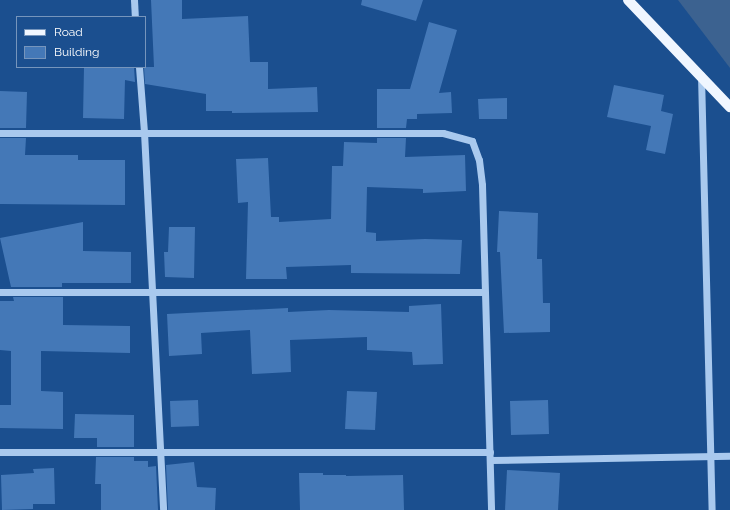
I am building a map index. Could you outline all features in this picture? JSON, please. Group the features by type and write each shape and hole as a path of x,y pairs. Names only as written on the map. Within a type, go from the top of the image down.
{"main road":[{"path":"628,0 701,75 730,108"}],"street":[{"path":"134,0 135,16"},
{"path":"139,68 153,292 163,510"},
{"path":"701,75 712,510"},
{"path":"0,133 443,133 472,141 479,160 482,186 491,510"},
{"path":"0,292 484,292"},
{"path":"0,452 160,452 490,456 730,456"}],"water":[{"path":"678,0 730,0 730,68"}],"building":[{"path":"151,0 182,0 182,19 248,16 250,62 268,62 268,89 317,87 318,112 232,113 232,111 206,111 206,94 145,84 144,68 154,67"},
{"path":"362,0 423,0 416,21 361,5"},
{"path":"429,22 457,30 439,93 451,92 452,113 417,114 417,119 407,119 406,128 377,128 377,89 410,89"},
{"path":"84,68 134,68 135,82 125,80 124,119 83,118"},
{"path":"614,85 664,95 661,111 673,114 665,154 646,150 651,126 607,117"},
{"path":"0,91 27,92 26,128 0,128"},
{"path":"507,98 507,119 479,119 478,99"},
{"path":"0,138 26,138 25,155 78,155 78,160 125,160 125,205 0,204"},
{"path":"377,138 406,138 405,157 465,155 466,191 423,193 423,189 367,187 366,232 376,233 376,241 425,239 462,240 460,274 351,273 351,265 286,267 287,279 246,279 248,202 238,203 236,159 268,158 271,217 279,217 279,222 331,219 332,166 343,166 344,142 377,143"},
{"path":"499,211 538,213 537,259 542,259 543,303 550,303 550,332 504,333 500,252 497,252"},
{"path":"83,222 83,251 131,252 131,283 62,283 62,287 11,287 0,238"},
{"path":"169,227 195,227 194,278 165,277 164,252 168,252"},
{"path":"13,297 63,297 63,325 130,326 130,353 41,351 41,391 63,392 63,429 0,428 0,405 11,405 11,351 0,350 0,301 14,301"},
{"path":"441,304 443,364 413,365 412,352 367,350 367,337 290,340 291,372 252,374 250,330 201,333 202,354 169,356 167,314 288,308 288,312 329,310 409,312 409,306"},
{"path":"347,391 377,392 375,430 345,429"},
{"path":"198,400 199,426 171,427 170,401"},
{"path":"548,400 549,434 511,435 510,401"},
{"path":"75,414 134,415 134,447 97,447 97,438 74,438"},
{"path":"96,457 134,457 134,461 148,461 148,467 156,466 158,510 101,510 101,484 95,484"},
{"path":"194,462 197,487 216,488 215,510 168,510 166,465"},
{"path":"54,468 55,504 33,504 33,509 2,510 1,475 34,473 33,469"},
{"path":"507,470 560,473 558,510 505,510"},
{"path":"299,473 323,473 323,475 346,476 403,475 404,510 300,510"}]}
